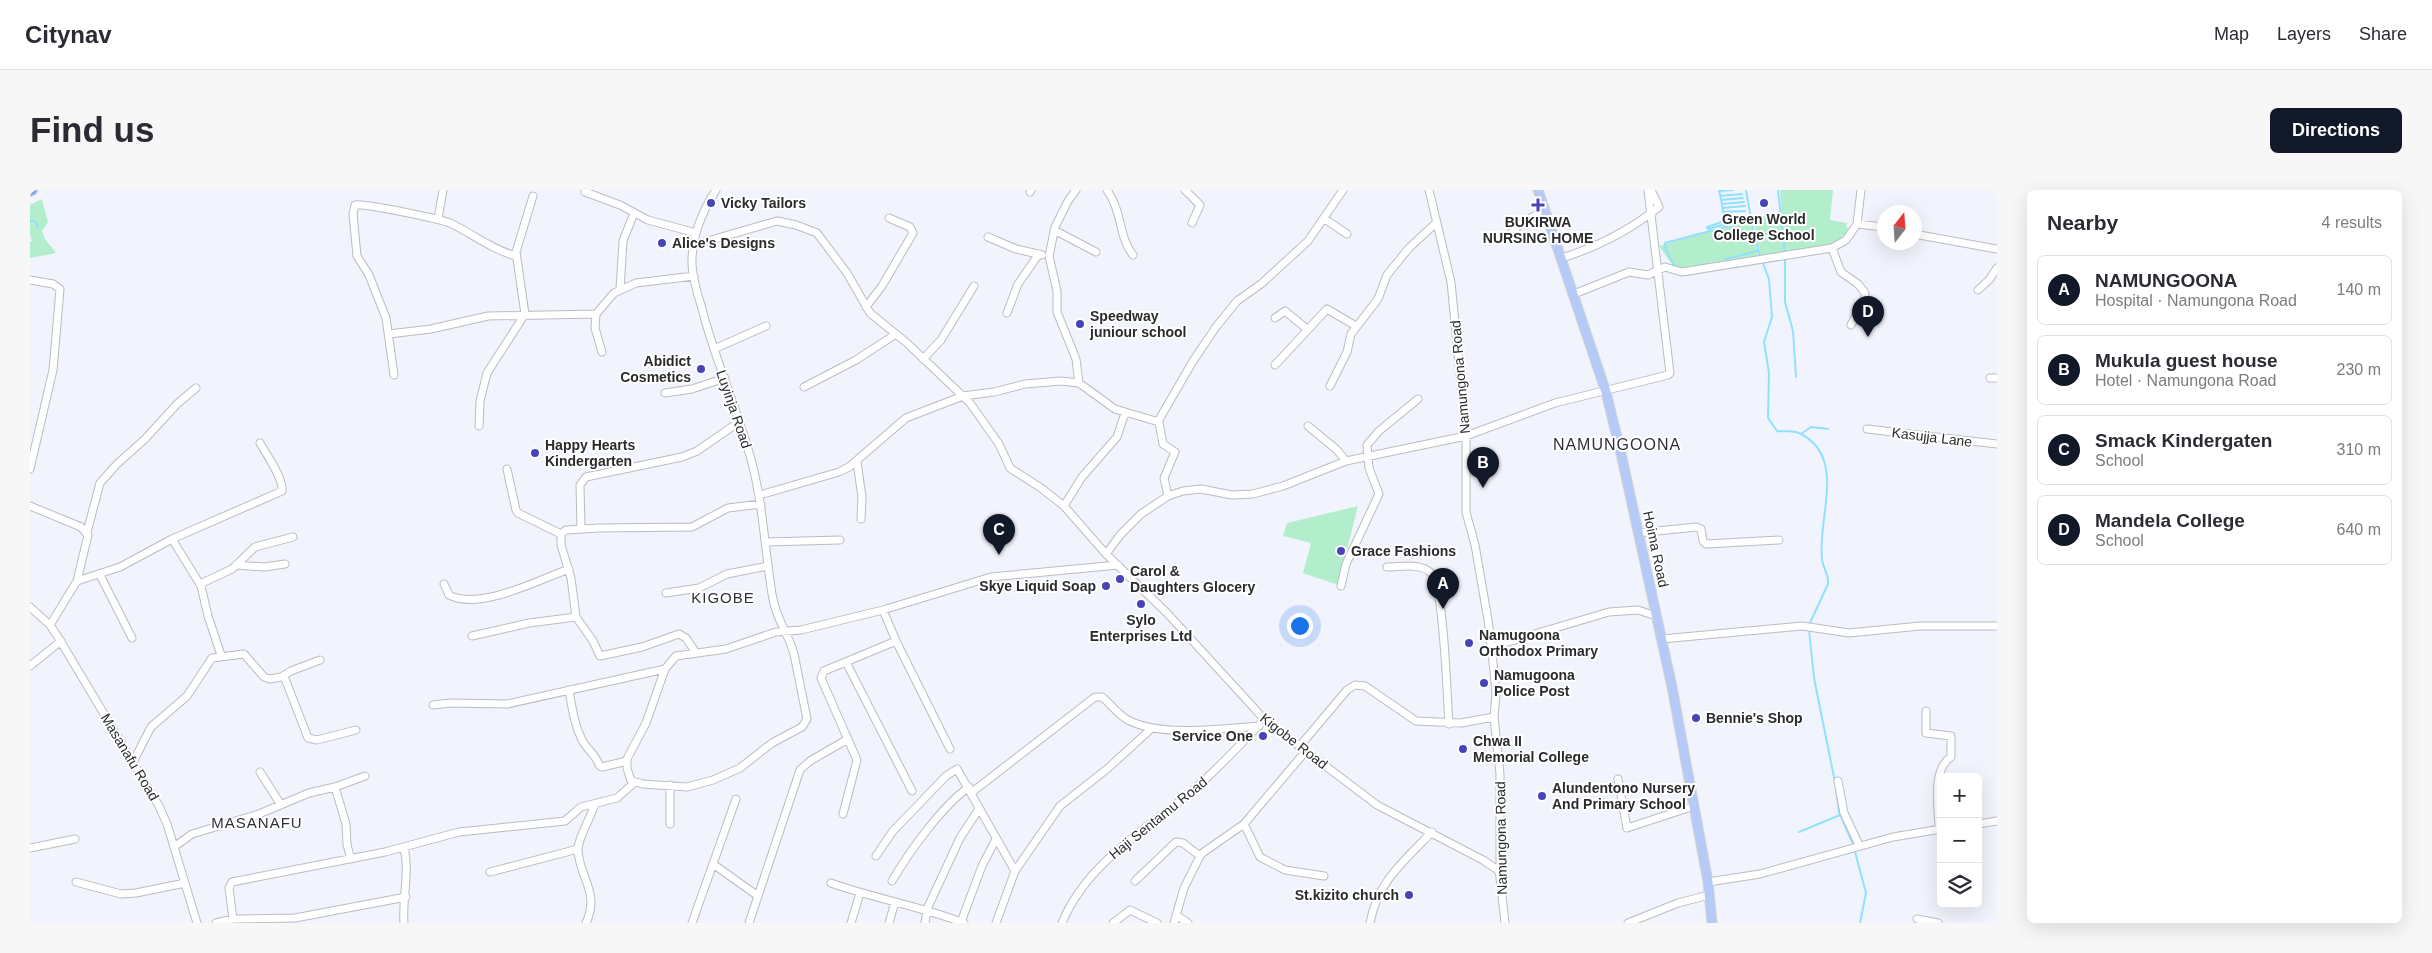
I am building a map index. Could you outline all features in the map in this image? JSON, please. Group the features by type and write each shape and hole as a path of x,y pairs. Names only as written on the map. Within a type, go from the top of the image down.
{"main road":[{"name":"Hoima Road","path":"1538,190 1606,392 1662,639 1708,882 1712,923"}],"street":[{"path":"438,219 443,190"},
{"name":"Luyinja Road","path":"670,785 686,787 703,784 733,772 772,743 805,724 804,699 794,654 774,603 760,495 740,422 714,349 692,265 696,233 716,190"},
{"path":"1076,190 1068,201 1054,230 1049,256 1057,291 1057,312 1076,359 1079,383"},
{"path":"1107,190 1116,203 1125,245 1133,255"},
{"path":"1185,190 1200,205 1192,223"},
{"path":"1168,496 1164,478 1175,452 1163,444 1159,422 1170,398 1193,361 1237,302 1261,284 1308,241 1325,219 1343,190"},
{"name":"Namungona Road","path":"1429,190 1451,282 1466,436 1466,512 1475,546 1491,647 1496,694 1494,717 1500,774 1500,877 1505,923"},
{"path":"1562,258 1589,249 1647,217 1659,206 1649,190"},
{"path":"1106,554 1129,524 1168,496 1192,489 1232,496 1253,494 1283,486 1346,461 1466,436 1555,403 1606,392 1645,380 1665,377 1670,373 1649,190"},
{"path":"1574,294 1629,272 1648,275 1666,267 1682,272 1832,248 1846,240 1857,224 1861,190"},
{"path":"585,192 620,204 648,220 696,233"},
{"path":"479,426 480,401 487,373 525,314 522,279 516,256 533,196"},
{"path":"394,375 386,318 368,275 357,256 354,208 358,204 438,219 461,229 492,248 516,256"},
{"path":"1508,236 1523,222 1546,210"},
{"path":"620,289 623,241 634,213"},
{"path":"866,307 882,286 913,234 910,227 889,218"},
{"path":"1325,219 1347,234"},
{"name":"Kigobe Road","path":"694,245 777,221 796,225 817,233 847,273 866,307 963,396 985,422 1000,444 1010,468 1064,506 1106,554 1166,613 1265,720 1302,750 1357,788 1377,805 1483,860 1499,871 1500,877"},
{"path":"1330,386 1347,352 1351,334 1378,299 1391,269 1408,248 1436,223"},
{"path":"1857,224 1877,226"},
{"path":"1054,230 1096,252"},
{"path":"1922,235 1997,249"},
{"path":"988,237 1016,250 1049,256"},
{"path":"1832,248 1841,272 1858,284 1865,292 1865,299 1851,325"},
{"path":"1007,313 1018,284 1039,254"},
{"path":"1978,290 1989,280 1997,268"},
{"path":"602,352 595,328 596,314 605,302 620,289 636,283 694,276"},
{"path":"30,280 53,284 60,289 54,370 30,469"},
{"path":"923,359 941,340 974,286"},
{"path":"1275,366 1307,329 1327,310 1356,326"},
{"path":"1275,318 1285,311 1307,329"},
{"path":"389,334 431,329 488,316 596,314"},
{"path":"714,349 766,326"},
{"path":"804,387 856,360 896,334"},
{"path":"665,393 692,389 724,378"},
{"path":"760,495 839,472 857,462 898,423 963,396 994,392 1039,382 1079,383 1103,403 1125,413 1159,422"},
{"path":"50,625 77,581 100,483 116,464 145,439 177,404 196,388"},
{"path":"1341,586 1346,564 1379,494 1369,468 1367,445 1378,432 1418,399"},
{"path":"1064,506 1082,477 1117,438 1125,413"},
{"path":"581,529 580,485 586,477 682,457 697,451 740,422"},
{"path":"1308,426 1337,450 1346,461"},
{"name":"Kasujja Lane","path":"1867,429 1997,444"},
{"path":"77,581 120,567 172,538 282,491 283,486 260,443"},
{"path":"857,462 862,497 861,519"},
{"path":"507,469 516,510 561,534"},
{"path":"696,653 686,638 680,634 642,647 601,657 576,617 570,569 560,545 561,534 566,530 581,529 692,527 728,508 761,504"},
{"path":"30,506 74,524 87,532"},
{"path":"1638,533 1696,527 1701,529 1705,544 1779,540"},
{"path":"200,584 224,574 255,546 294,537"},
{"path":"172,538 200,584 221,655"},
{"path":"766,542 840,540"},
{"path":"236,565 264,567 285,564"},
{"path":"670,824 670,785 634,782 629,777 627,761 646,723 665,670 676,656 726,649 776,632 801,630 883,610 991,577 1118,565"},
{"path":"666,593 699,588 727,574 768,566"},
{"path":"1387,567 1420,566 1432,574 1437,586 1445,647 1449,724"},
{"path":"444,584 449,595 465,601 499,595 570,569"},
{"path":"100,574 132,638"},
{"name":"Masanafu Road","path":"30,607 50,625 159,806 174,847 196,923"},
{"path":"883,610 950,749"},
{"path":"1491,647 1609,612 1638,610 1656,616"},
{"path":"472,636 529,624 576,617"},
{"path":"1662,639 1802,626 1849,633 1914,626 1997,626"},
{"path":"843,814 857,760 821,678 824,671 896,640"},
{"path":"30,666 61,642"},
{"path":"133,762 151,727 187,696 208,662 216,656 244,654 264,677 272,679 284,676 290,671 320,660"},
{"path":"846,662 912,791"},
{"path":"433,705 450,703 507,704 665,670"},
{"path":"284,676 308,738 316,740 356,730"},
{"path":"1174,923 1184,888 1200,856 1244,824 1347,690 1356,685 1365,686 1416,721 1449,724 1494,717"},
{"path":"569,690 582,740 594,753 599,765 602,767 627,761"},
{"path":"892,880 907,856 954,797 970,790 1095,697 1102,697 1126,719 1152,728 1215,730 1259,726"},
{"path":"1926,711 1926,733 1951,736 1951,757 1944,762 1940,773 1940,818"},
{"name":"Haji Sentamu Road","path":"1062,923 1076,896 1095,871 1221,766 1265,720"},
{"path":"996,923 1016,871 1060,806 1107,769 1152,728"},
{"path":"749,923 800,770 810,761 848,739"},
{"path":"876,856 893,832 946,776 957,769 1016,871"},
{"path":"260,772 281,804"},
{"path":"174,847 192,834 259,814 309,793 335,787 365,776"},
{"path":"1618,779 1627,828 1694,806"},
{"path":"1838,781 1844,813 1859,845"},
{"path":"233,919 229,888 232,882 351,859 459,832 565,821 571,818 579,808 617,798 634,782"},
{"path":"335,787 346,824 347,845 351,859"},
{"path":"692,923 736,799"},
{"path":"586,923 591,911 591,892 578,850 595,804"},
{"path":"925,923 927,909 960,838 979,809"},
{"path":"1982,823 1997,821"},
{"path":"1244,824 1260,857 1285,870 1324,876"},
{"path":"1708,882 1760,874 1859,845 1937,830"},
{"path":"1370,923 1377,897 1392,872 1432,832"},
{"path":"30,848 75,839"},
{"path":"831,883 860,893 927,909 963,923 982,866 996,839"},
{"path":"1135,881 1176,842 1183,842 1200,856"},
{"path":"404,847 406,896 403,913 404,923"},
{"path":"490,872 578,850"},
{"path":"713,864 758,896"},
{"path":"76,882 121,894 136,893 185,883"},
{"path":"852,923 860,893"},
{"path":"1628,923 1678,903 1709,895"},
{"path":"216,923 233,919 294,918 406,896"},
{"path":"889,923 894,902"},
{"path":"1113,923 1130,910 1157,923"},
{"path":"1176,915 1188,923"},
{"path":"1917,919 1938,923"}],"green space":[{"path":"1780,190 1833,190 1830,220 1847,223 1846,227 1852,229 1831,245 1761,257 1752,216 1779,216 1783,241"},
{"path":"42,199 48,222 42,231 45,239 56,253 30,258 30,242 32,241 30,235 30,205"},
{"path":"1750,220 1759,258 1710,263 1686,269 1674,267 1659,246"},
{"path":"1358,506 1338,585 1303,573 1311,543 1283,536 1287,523"}],"waterway":[{"path":"1719,190 1726,224"},
{"path":"1719,191 1733,190"},
{"path":"1746,190 1760,256"},
{"path":"1778,190 1785,254"},
{"path":"1720,196 1742,194"},
{"path":"1721,200 1743,198"},
{"path":"1722,204 1744,202"},
{"path":"1722,208 1745,206"},
{"path":"1723,212 1745,211"},
{"path":"1724,217 1746,216"},
{"path":"1707,227 1708,229 1747,218"},
{"path":"1675,267 1666,250 1665,243 1751,220"},
{"path":"30,221 35,221 38,227"},
{"path":"1707,227 1725,221"},
{"path":"1726,259 1757,251"},
{"path":"1785,258 1785,302 1793,331 1796,377"},
{"path":"1762,261 1769,279 1772,317 1764,342 1769,373 1768,418 1777,431 1797,432 1814,443 1823,457 1826,472 1827,489 1822,559 1828,584 1809,625"},
{"path":"1699,266 1709,264"},
{"path":"1801,434 1811,427 1828,429"},
{"path":"1809,629 1814,678 1835,782"},
{"path":"1836,787 1839,812 1853,844"},
{"path":"1799,832 1840,815"},
{"path":"1855,852 1866,893 1860,923"}],"place":[{"name":"Vicky Tailors","path":"711,203"},
{"name":"Green World College School","path":"1764,203"},
{"name":"BUKIRWA NURSING HOME","path":"1538,205"},
{"name":"Alice's Designs","path":"662,243"},
{"name":"Speedway juniour school","path":"1080,324"},
{"name":"Mandela College","path":"1868,337"},
{"name":"Abidict Cosmetics","path":"701,369"},
{"name":"Happy Hearts Kindergarten","path":"535,453"},
{"name":"Mukula guest house","path":"1483,488"},
{"name":"Grace Fashions","path":"1341,551"},
{"name":"Smack Kindergaten","path":"999,555"},
{"name":"Carol & Daughters Glocery","path":"1120,579"},
{"name":"Skye Liquid Soap","path":"1106,586"},
{"name":"Sylo Enterprises Ltd","path":"1141,604"},
{"name":"NAMUNGOONA","path":"1443,609"},
{"name":"Namugoona Orthodox Primary","path":"1469,643"},
{"name":"Namugoona Police Post","path":"1484,683"},
{"name":"Bennie's Shop","path":"1696,718"},
{"name":"Service One","path":"1263,736"},
{"name":"Chwa II Memorial College","path":"1463,749"},
{"name":"Alundentono Nursery And Primary School","path":"1542,796"},
{"name":"St.kizito church","path":"1409,895"}],"district":[{"name":"NAMUNGOONA","path":"1617,444"},
{"name":"KIGOBE","path":"723,598"},
{"name":"MASANAFU","path":"257,823"}]}
